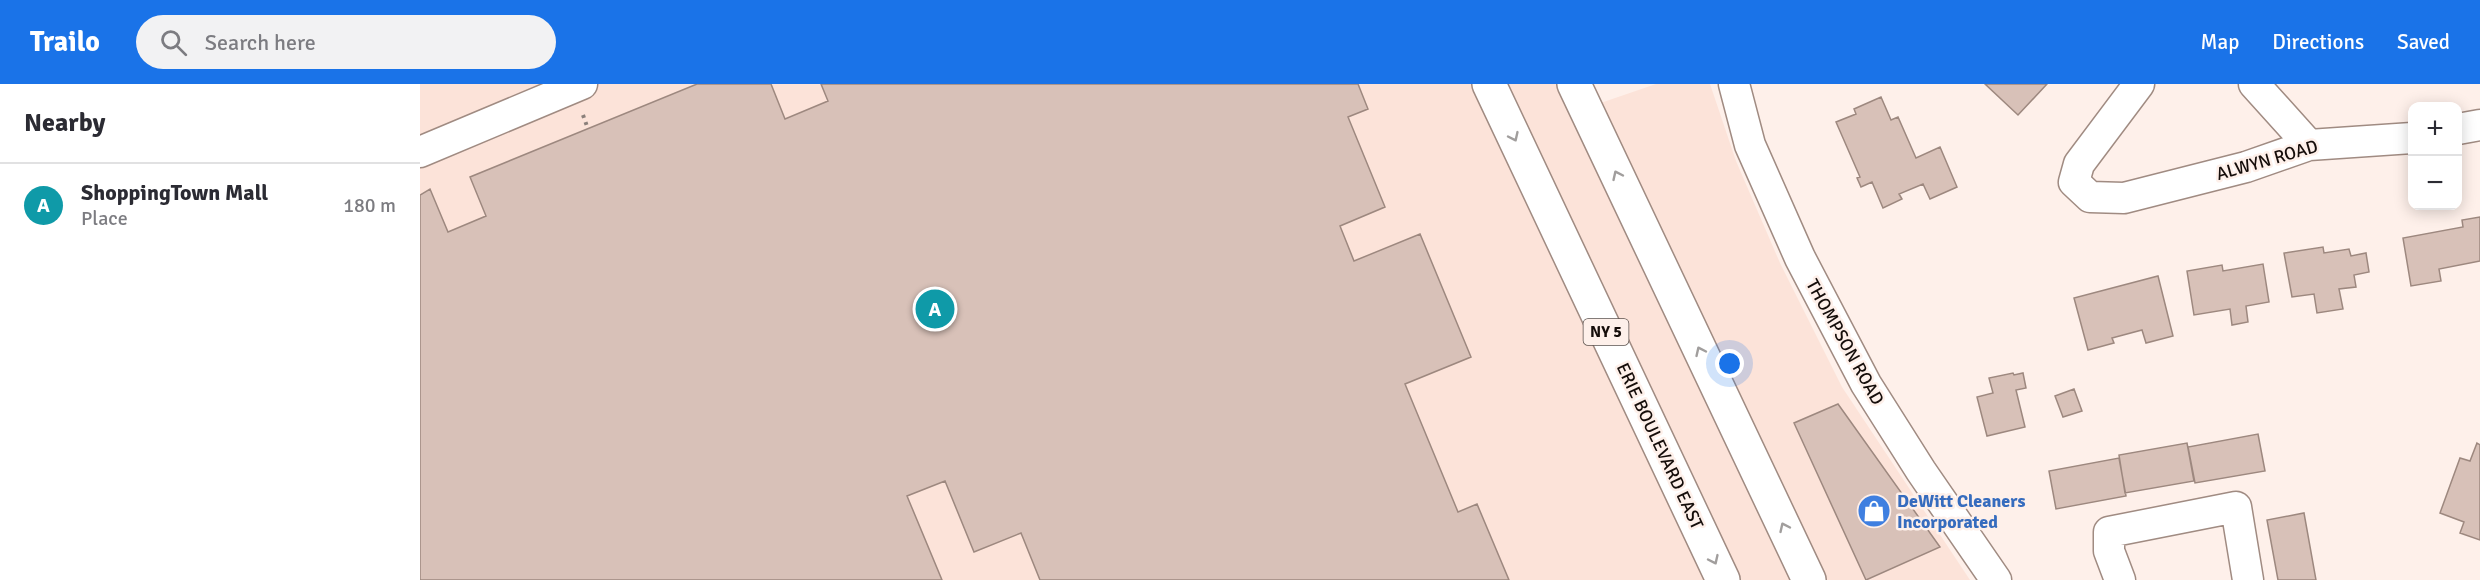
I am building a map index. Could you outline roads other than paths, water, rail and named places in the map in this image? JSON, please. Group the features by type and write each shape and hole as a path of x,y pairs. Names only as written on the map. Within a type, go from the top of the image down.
{"main road":[{"name":"ERIE BOULEVARD EAST","path":"1489,84 1723,580"},
{"path":"1574,84 1809,580"}],"street":[{"path":"420,152 582,84"},
{"name":"THOMPSON ROAD","path":"1734,84 1750,145 1800,258 1856,365 1921,471 1996,580"},
{"name":"ALWYN ROAD","path":"2139,84 2079,164 2074,182 2090,197 2124,198 2246,167 2309,145 2408,138"},
{"path":"2254,84 2309,145"},
{"path":"2462,128 2480,125"},
{"path":"2120,580 2109,551 2109,532 2236,507 2248,580"}],"place":[{"name":"ShoppingTown Mall","path":"935,309"},
{"name":"DeWitt Cleaners Incorporated","path":"1874,511"}]}
